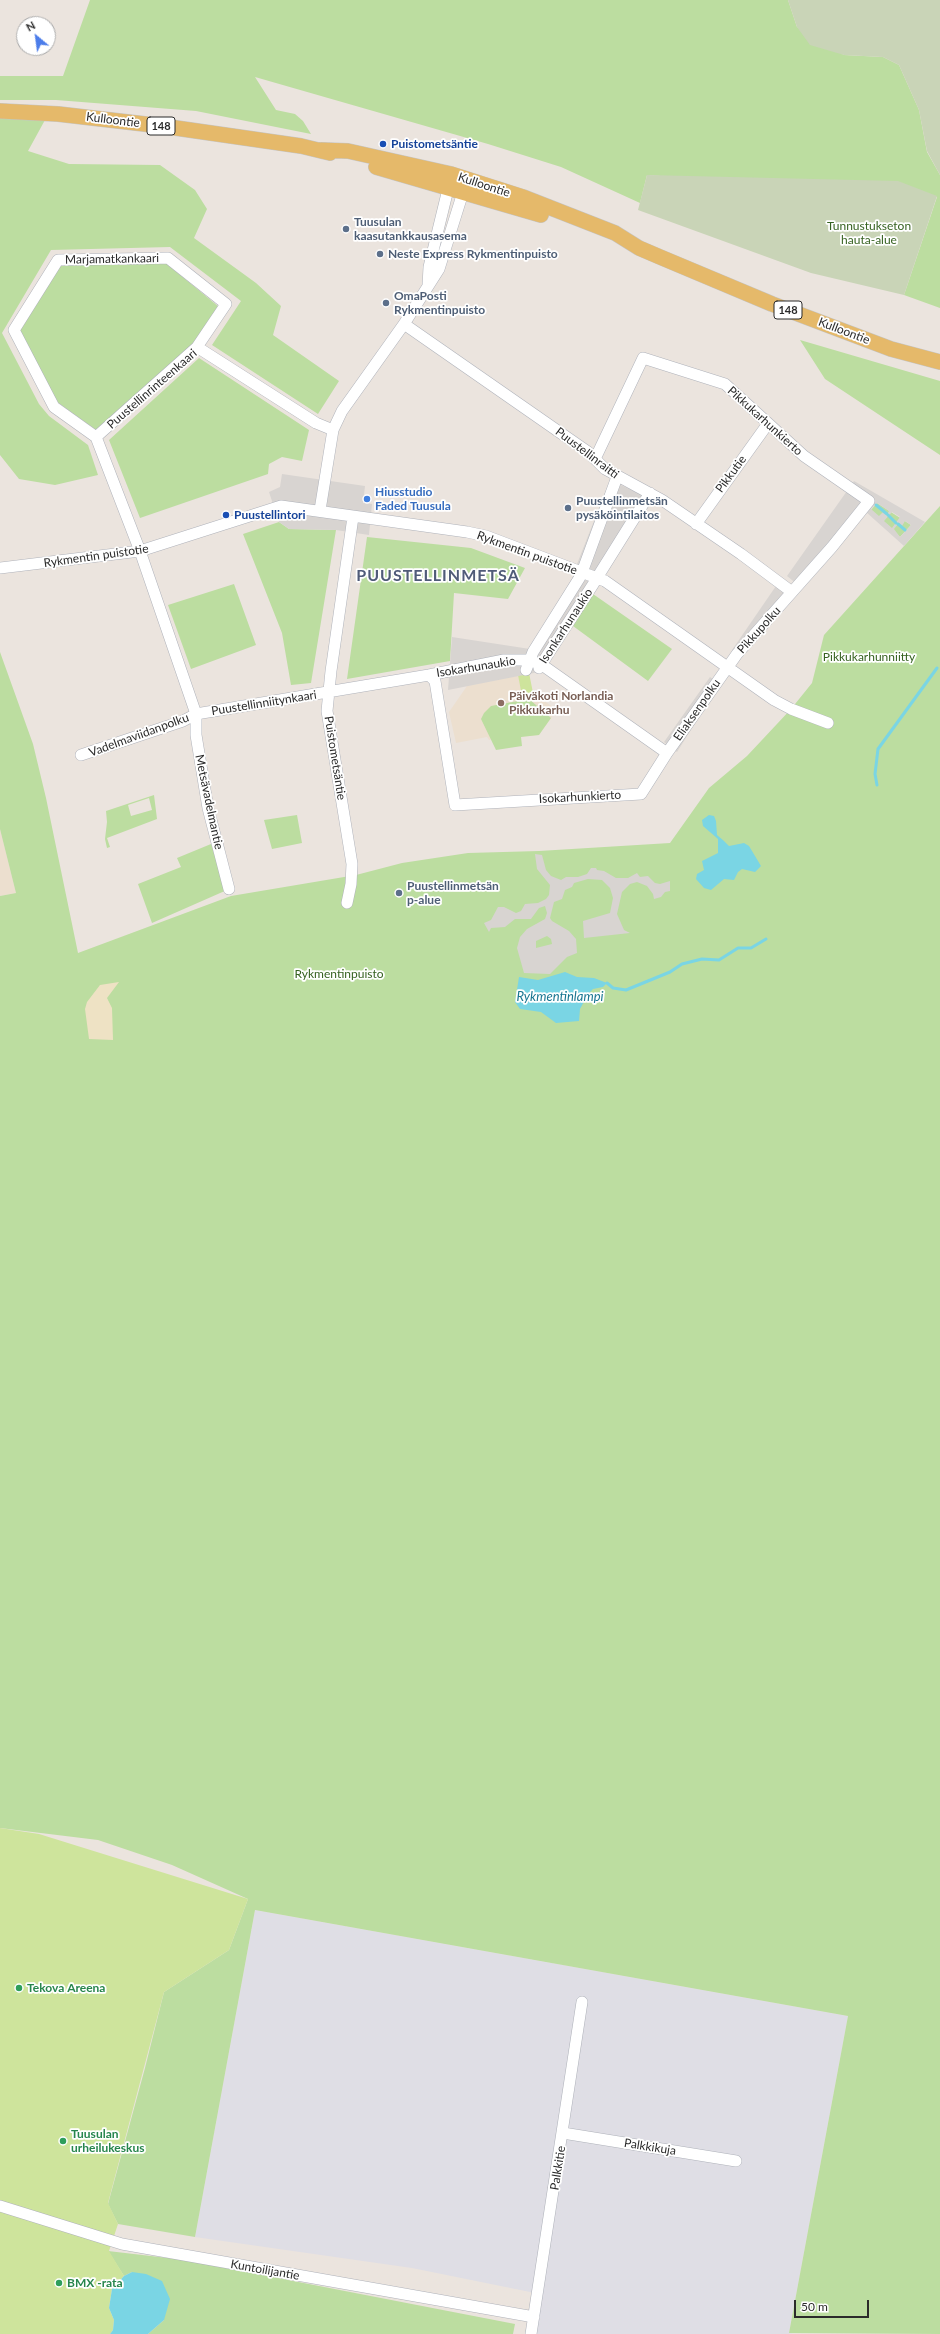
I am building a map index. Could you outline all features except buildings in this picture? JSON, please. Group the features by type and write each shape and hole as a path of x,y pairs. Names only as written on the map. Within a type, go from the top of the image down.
{"main road":[{"name":"Kulloontie","path":"0,111 58,114 162,126 321,150 348,151 450,181 612,241 639,248 788,310 891,349 940,362"}],"street":[{"path":"427,288 429,267 450,181"},
{"path":"320,510 333,430 342,411 404,324 439,269 465,186"},
{"name":"Marjamatkankaari","path":"96,437 54,407 14,330 58,260 168,258 226,304 197,347"},
{"name":"Puustellinraitti","path":"404,324 588,452 605,469 617,477 650,493 792,592"},
{"name":"Puustellinrinteenkaari","path":"140,552 96,437 197,347 316,422 333,430"},
{"name":"Pikkukarhunkierto","path":"595,459 643,358 725,384 768,425 804,456 869,501 792,592"},
{"name":"Pikkutie","path":"696,524 768,425"},
{"path":"584,567 617,477"},
{"path":"600,573 650,493"},
{"name":"Rykmentin puistotie","path":"0,568 140,552 274,507 292,506 353,517 467,532 486,536 597,578 622,592 728,668 791,710 828,723"},
{"name":"Puistometsäntie","path":"347,903 352,884 352,864 327,711 328,692 353,517"},
{"name":"Puustellinniitynkaari","path":"140,552 196,714 429,675"},
{"path":"526,670 530,660 580,577"},
{"name":"Isonkarhunaukio","path":"541,667 594,583"},
{"name":"Pikkupolku","path":"728,668 792,592"},
{"name":"Isokarhunaukio","path":"429,675 504,660 530,660 541,667"},
{"path":"541,667 667,753"},
{"name":"Eliaksenpolku","path":"667,753 728,668"},
{"name":"Isokarhunkierto","path":"429,675 435,681 455,805 641,794 667,753"},
{"name":"Vadelmaviidanpolku","path":"81,756 183,721 196,714"},
{"name":"Metsävadelmantie","path":"196,714 196,735 208,808 230,889"},
{"name":"Palkkitie","path":"531,2334 582,2002"},
{"name":"Palkkikuja","path":"563,2133 736,2161"},
{"name":"Kuntoilijantie","path":"0,2206 122,2244 534,2317"}],"shaded area":[{"name":"Puustellintori","path":"282,474 365,486 363,503 372,504 369,535 336,530 289,529 279,522 269,492 280,487"},
{"path":"610,480 651,499 605,575 577,564"},
{"path":"854,481 925,522 904,546 866,512 798,585 787,576","holes":["877,503 889,511 887,515 883,512 879,516 871,509","892,512 900,517 892,528 884,521","905,521 911,525 900,537 894,529 898,524 902,526"]},
{"path":"574,575 594,583 595,591 549,663 539,672 448,690 452,637 530,649"},
{"path":"776,586 791,597 739,655 732,650"},
{"name":"Päiväkoti Norlandia Pikkukarhu","path":"529,673 533,693 557,710 539,735 489,740 487,737 456,743 449,712 467,686"},
{"path":"710,677 720,684 677,752 664,742"},
{"path":"0,829 16,893 0,896"},
{"path":"535,854 542,855 546,870 551,876 561,880 566,877 578,877 587,874 591,868 596,868 597,870 604,871 616,878 628,878 637,873 640,877 648,876 655,883 660,884 670,881 670,891 665,892 661,897 654,899 653,894 647,886 637,882 630,884 622,892 617,914 624,930 630,933 584,938 583,921 610,913 613,898 610,888 602,880 588,879 574,883 572,887 565,890 562,899 554,902 550,918 552,921 569,931 576,939 577,953 567,957 550,974 524,973 517,948 520,937 527,929 545,919 547,913 545,906 539,908 531,919 515,919 505,927 491,928 489,932 484,923 491,920 498,907 504,907 516,913 521,911 525,904 538,903 546,899 549,895 550,885 537,869","holes":["547,936 551,939 552,944 536,948 536,941"]},
{"path":"255,1910 848,2016 789,2333 793,2334 535,2334 540,2294 412,2268 195,2237"}],"green space":[{"path":"90,0 788,0 797,27 844,55 883,57 899,65 919,110 927,152 940,175 940,308 904,295 937,197 647,175 640,203 561,167 488,144 255,77 276,110 295,114 303,121 311,134 196,111 56,100 0,100 0,76 63,76"},
{"path":"788,0 940,0 940,175 927,151 919,110 899,65 883,57 844,55 810,45 797,27"},
{"path":"0,118 45,120 28,151 69,164 160,165 195,190 207,209 194,238 256,283 281,306 273,335 339,381 318,414 212,345 241,301 170,247 51,250 2,333 39,404 49,416 88,445 98,475 55,485 19,479 0,455"},
{"name":"Tunnustukseton hauta-alue","path":"647,175 898,181 937,196 904,295 811,273 638,210"},
{"path":"60,264 167,264 219,307 193,344 96,430 57,402 19,331"},
{"path":"800,340 940,381 940,455 825,379"},
{"path":"199,358 309,430 302,461 282,457 269,464 268,474 140,518 109,440"},
{"path":"877,503 911,525 900,537 871,510"},
{"path":"940,506 940,2334 789,2333 848,2016 255,1910 195,2237 118,2224 108,2204 164,1992 229,1950 248,1899 172,1865 98,1840 0,1828 0,896 16,893 0,829 0,652 33,744 46,798 78,953 231,896 356,875 402,863 468,853 539,851 670,843 709,788 747,756 791,709 812,683 824,635"},
{"path":"279,522 289,529 336,530 311,683 291,685 282,633 243,534"},
{"path":"367,537 471,548 525,568 508,599 454,593 450,661 347,679"},
{"path":"234,584 256,645 191,669 168,605"},
{"path":"593,594 672,649 648,681 573,626"},
{"path":"529,673 533,693 522,696 518,675"},
{"path":"529,699 551,718 539,735 521,737 522,746 496,750 481,719 484,713 491,706"},
{"path":"154,795 157,819 107,838 110,847 107,848 105,839 107,822 106,811","holes":["149,798 152,810 131,816 128,805"]},
{"path":"297,815 302,843 272,849 264,820"},
{"path":"211,844 227,890 152,923 138,884 181,867 177,858"},
{"name":"Tuusulan urheilukeskus","path":"0,1828 39,1834 248,1899 229,1950 164,1992 108,2203 118,2224 109,2251 124,2276 112,2289 109,2308 114,2320 113,2330 110,2334 0,2334"},
{"path":"108,2251 185,2260 515,2324 513,2334 148,2334 164,2320 132,2272 124,2276"}],"sand":[{"path":"119,982 107,998 112,1008 113,1040 89,1039 85,1009 87,1002 100,985"}],"water":[{"path":"709,815 714,816 716,821 717,835 729,846 744,843 749,846 761,866 755,872 742,869 738,872 734,880 724,879 711,890 704,888 696,879 697,874 704,870 702,861 718,853 718,839 703,826 702,820"},
{"name":"Rykmentinlampi","path":"565,972 577,977 594,978 607,983 603,987 593,989 588,994 580,1009 579,1021 556,1023 541,1012 520,1009 515,1002 519,977 538,980"},
{"path":"132,2272 146,2274 162,2281 170,2299 164,2320 148,2334 110,2334 113,2330 114,2320 109,2308 112,2289 124,2276"}],"waterway":[{"path":"876,505 887,514"},
{"path":"888,515 896,523"},
{"path":"898,524 905,530"},
{"path":"877,785 875,774 878,749 937,668"},
{"path":"607,983 613,988 626,990 670,972 682,964 702,959 719,960 738,948 751,948 766,939"}],"place":[{"name":"Puistometsäntie","path":"383,144"},
{"name":"Tuusulan kaasutankkausasema","path":"346,229"},
{"name":"Neste Express Rykmentinpuisto","path":"380,254"},
{"name":"OmaPosti Rykmentinpuisto","path":"386,303"},
{"name":"Hiusstudio Faded Tuusula","path":"367,499"},
{"name":"Puustellinmetsän pysäköintilaitos","path":"568,508"},
{"name":"Puustellintori","path":"226,515"},
{"name":"Päiväkoti Norlandia Pikkukarhu","path":"501,703"},
{"name":"Puustellinmetsän p-alue","path":"399,893"},
{"name":"Tekova Areena","path":"19,1988"},
{"name":"Tuusulan urheilukeskus","path":"63,2141"},
{"name":"BMX -rata","path":"59,2283"}],"district":[{"name":"PUUSTELLINMETSÄ","path":"438,576"}],"park label":[{"name":"Pikkukarhunniitty","path":"869,657"},
{"name":"Rykmentinpuisto","path":"339,974"}]}
